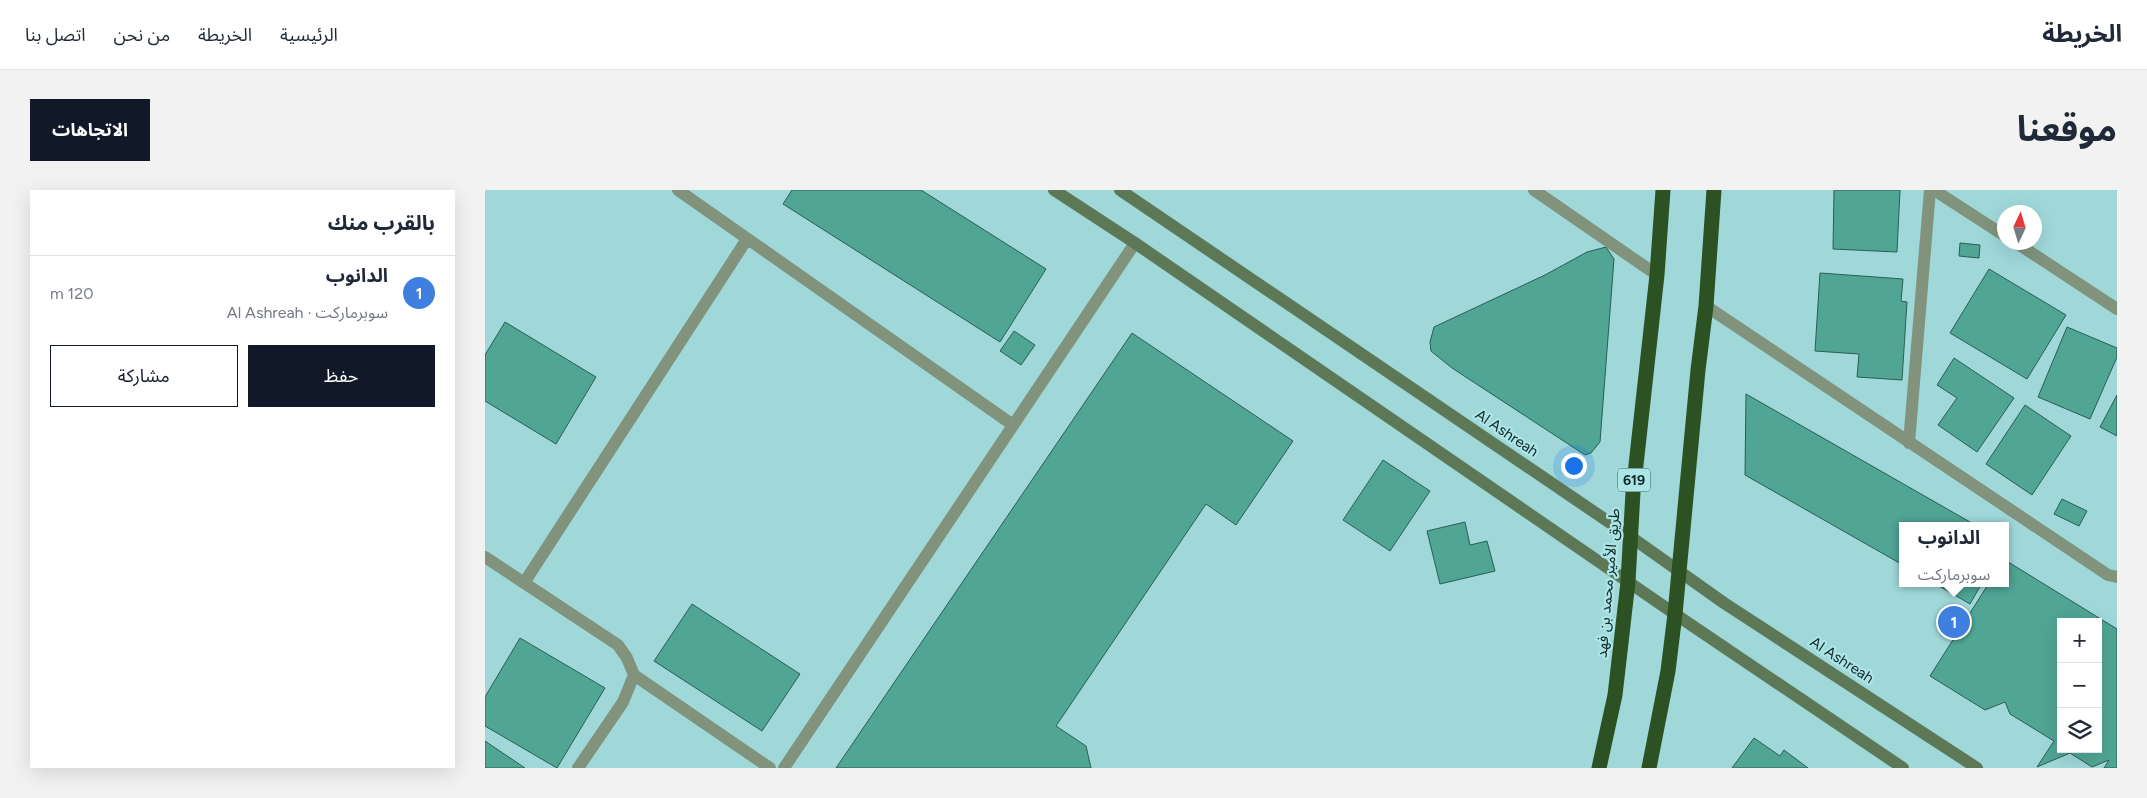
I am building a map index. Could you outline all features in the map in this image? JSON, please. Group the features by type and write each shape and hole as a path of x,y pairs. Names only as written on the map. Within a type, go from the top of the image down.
{"highway":[{"name":"طريق الأمير محمد بن فهد","path":"1599,768 1615,695 1628,582 1633,492 1657,275 1663,190"},
{"path":"1649,768 1668,671 1675,614 1698,370 1706,306 1714,190"}],"street":[{"path":"678,190 1013,425"},
{"path":"1054,190 1135,243 1628,582 1903,768"},
{"name":"Al Ashreah","path":"1120,190 1631,537 1724,603 1977,768"},
{"path":"1534,190 1657,275"},
{"path":"1909,442 1930,190"},
{"path":"1934,190 1997,231"},
{"path":"524,583 747,239"},
{"path":"783,768 1135,243"},
{"path":"2027,250 2117,309"},
{"path":"1706,306 2108,575 2117,577"},
{"path":"485,557 618,645 627,658 634,675 770,768"},
{"path":"578,768 623,702 634,675"}],"building":[{"path":"792,190 921,190 1046,269 1000,342 783,204"},
{"path":"1834,190 1900,190 1897,252 1833,249"},
{"path":"1960,243 1980,245 1979,258 1959,256"},
{"path":"1606,247 1614,259 1600,442 1591,453 1585,455 1452,368 1431,351 1430,342 1434,327 1545,275 1587,252"},
{"path":"1989,269 2066,315 2027,379 1950,333"},
{"path":"1820,273 1903,279 1901,301 1907,302 1902,380 1857,377 1859,354 1815,351"},
{"path":"505,322 596,377 556,444 485,401 485,355"},
{"path":"2067,327 2117,348 2117,357 2090,419 2038,397"},
{"path":"1014,331 1035,345 1021,365 1000,351"},
{"path":"1132,333 1293,441 1236,525 1206,504 1056,726 1086,746 1091,768 836,768"},
{"path":"1954,358 2014,398 1977,452 1938,425 1957,398 1937,385"},
{"path":"1746,394 1970,522 1899,522 1899,563 1745,475"},
{"path":"2117,395 2117,436 2100,427"},
{"path":"2025,405 2071,436 2032,495 1986,464"},
{"path":"1383,460 1430,491 1390,551 1343,520"},
{"path":"2062,499 2087,511 2079,526 2054,514"},
{"path":"1465,522 1470,545 1487,541 1495,571 1440,584 1427,531"},
{"path":"2009,562 2099,618 2057,618 2057,753 2070,753 2037,767 2054,741 2010,714 2005,702 1985,710 1930,676 1986,587 2009,587"},
{"path":"1941,587 1980,587 1970,604"},
{"path":"692,604 800,674 762,731 654,661"},
{"path":"2102,620 2117,629 2117,768 2104,768 2109,760 2092,767 2070,753 2102,753"},
{"path":"520,638 605,688 557,768 485,726 485,697"},
{"path":"1754,738 1780,756 1784,750 1808,768 1732,768"},
{"path":"485,741 525,768 485,768"}],"place":[{"name":"الدانوب","path":"1954,622"}]}
